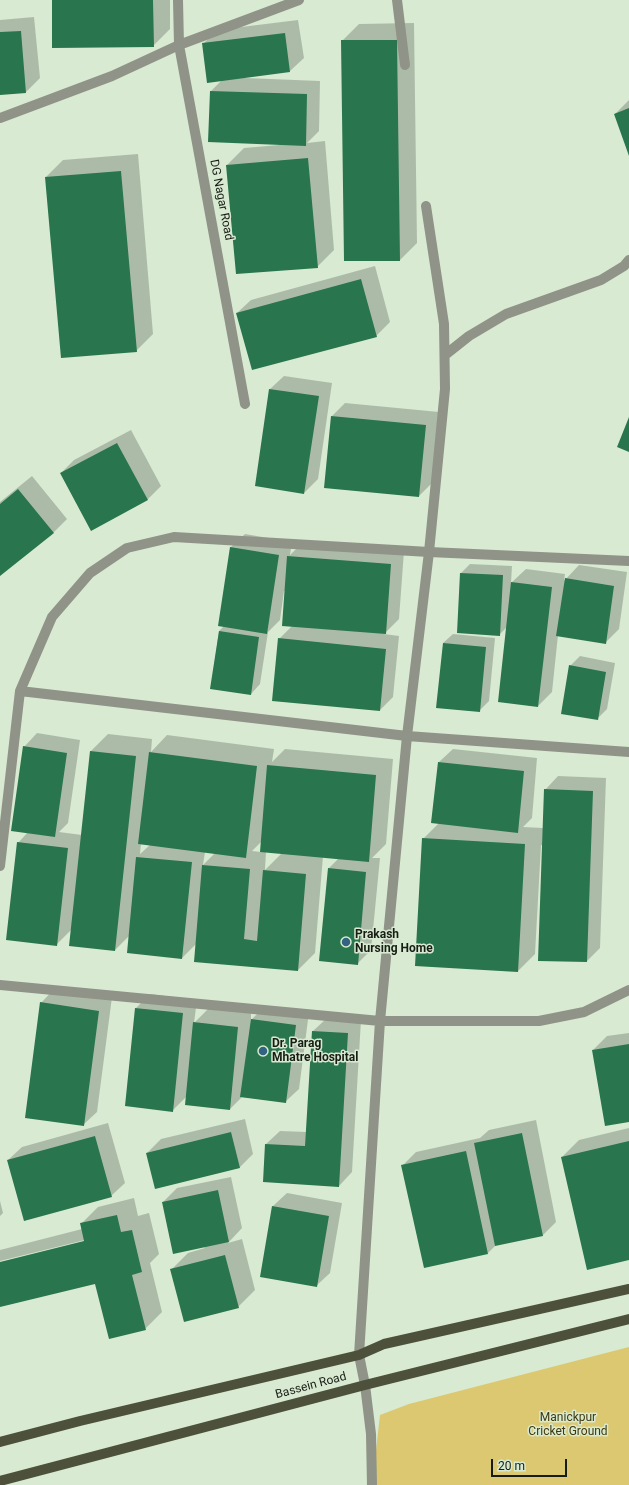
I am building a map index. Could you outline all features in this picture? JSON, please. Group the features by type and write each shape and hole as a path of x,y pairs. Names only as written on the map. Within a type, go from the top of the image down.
{"main road":[{"name":"Bassein Road","path":"0,1442 88,1419 359,1355 384,1344 629,1289"},
{"name":"Bassein Road","path":"0,1481 365,1385 629,1319"}],"street":[{"name":"DG Nagar Road","path":"178,0 179,45 245,404"},
{"path":"0,118 112,76 179,45 299,0"},
{"path":"397,0 405,65"},
{"path":"372,1485 371,1434 365,1385 359,1355 380,1020 407,736 430,552 445,389 444,324 426,206"},
{"path":"445,354 469,336 506,314 601,280 624,266 629,260"},
{"path":"0,866 20,691 52,617 90,573 127,548 174,537 430,552 629,561"},
{"path":"20,691 407,736 629,752"},
{"path":"0,985 380,1020 539,1021 584,1012 629,990"}],"green space":[{"name":"Manickpur Cricket Ground","path":"629,1347 629,1485 372,1485 380,1415 409,1404"}],"building":[{"path":"52,0 153,0 154,47 52,48"},
{"path":"21,31 26,93 0,95 0,32"},
{"path":"285,33 290,72 207,83 202,43"},
{"path":"341,40 397,40 400,261 344,261"},
{"path":"210,91 307,94 306,146 208,142"},
{"path":"629,108 629,156 614,114"},
{"path":"308,158 318,268 236,274 226,165"},
{"path":"121,171 137,352 61,358 45,177"},
{"path":"361,279 377,337 252,370 236,313"},
{"path":"269,389 319,396 304,494 255,486"},
{"path":"331,416 426,425 419,497 324,488"},
{"path":"629,417 629,452 617,447"},
{"path":"117,443 148,500 91,531 60,473"},
{"path":"18,489 54,533 0,576 0,504"},
{"path":"230,547 279,555 267,634 218,626"},
{"path":"287,556 391,564 386,634 282,626"},
{"path":"460,573 503,575 500,636 457,633"},
{"path":"565,578 614,586 606,644 556,636"},
{"path":"511,582 552,587 538,707 498,702"},
{"path":"219,631 259,637 251,695 210,689"},
{"path":"278,638 386,649 380,711 272,701"},
{"path":"443,643 486,647 480,712 436,708"},
{"path":"569,665 606,672 598,720 561,714"},
{"path":"23,746 67,753 55,837 11,831"},
{"path":"90,751 136,756 115,951 69,946"},
{"path":"149,752 257,766 246,858 138,844"},
{"path":"438,762 524,771 518,833 431,823"},
{"path":"267,765 376,775 369,862 260,852"},
{"path":"544,789 593,791 587,962 538,961"},
{"path":"422,838 525,844 518,972 415,966"},
{"path":"17,842 68,848 57,946 6,940"},
{"path":"136,857 192,862 182,959 127,953"},
{"path":"202,865 250,869 244,939 257,941 263,870 306,874 298,971 194,962"},
{"path":"328,868 366,872 358,965 319,961"},
{"path":"40,1002 99,1011 84,1126 25,1118"},
{"path":"135,1008 183,1013 173,1112 125,1106"},
{"path":"251,1019 296,1025 286,1103 240,1097"},
{"path":"193,1022 238,1027 230,1110 185,1105"},
{"path":"312,1031 348,1033 339,1187 263,1182 265,1144 305,1146"},
{"path":"629,1044 629,1122 605,1126 592,1050"},
{"path":"231,1132 240,1168 155,1189 146,1153"},
{"path":"522,1133 543,1236 495,1246 474,1143"},
{"path":"95,1136 112,1197 24,1221 7,1160"},
{"path":"629,1141 629,1260 587,1270 561,1157"},
{"path":"466,1151 488,1254 424,1268 401,1165"},
{"path":"218,1190 229,1242 173,1254 162,1202"},
{"path":"272,1206 329,1216 317,1287 260,1277"},
{"path":"117,1215 121,1232 132,1230 142,1272 132,1275 146,1330 109,1339 95,1284 0,1307 0,1262 84,1241 80,1223"},
{"path":"225,1255 239,1308 184,1322 170,1269"}],"place":[{"name":"Prakash Nursing Home","path":"346,942"},
{"name":"Dr. Parag Mhatre Hospital","path":"263,1051"}]}
